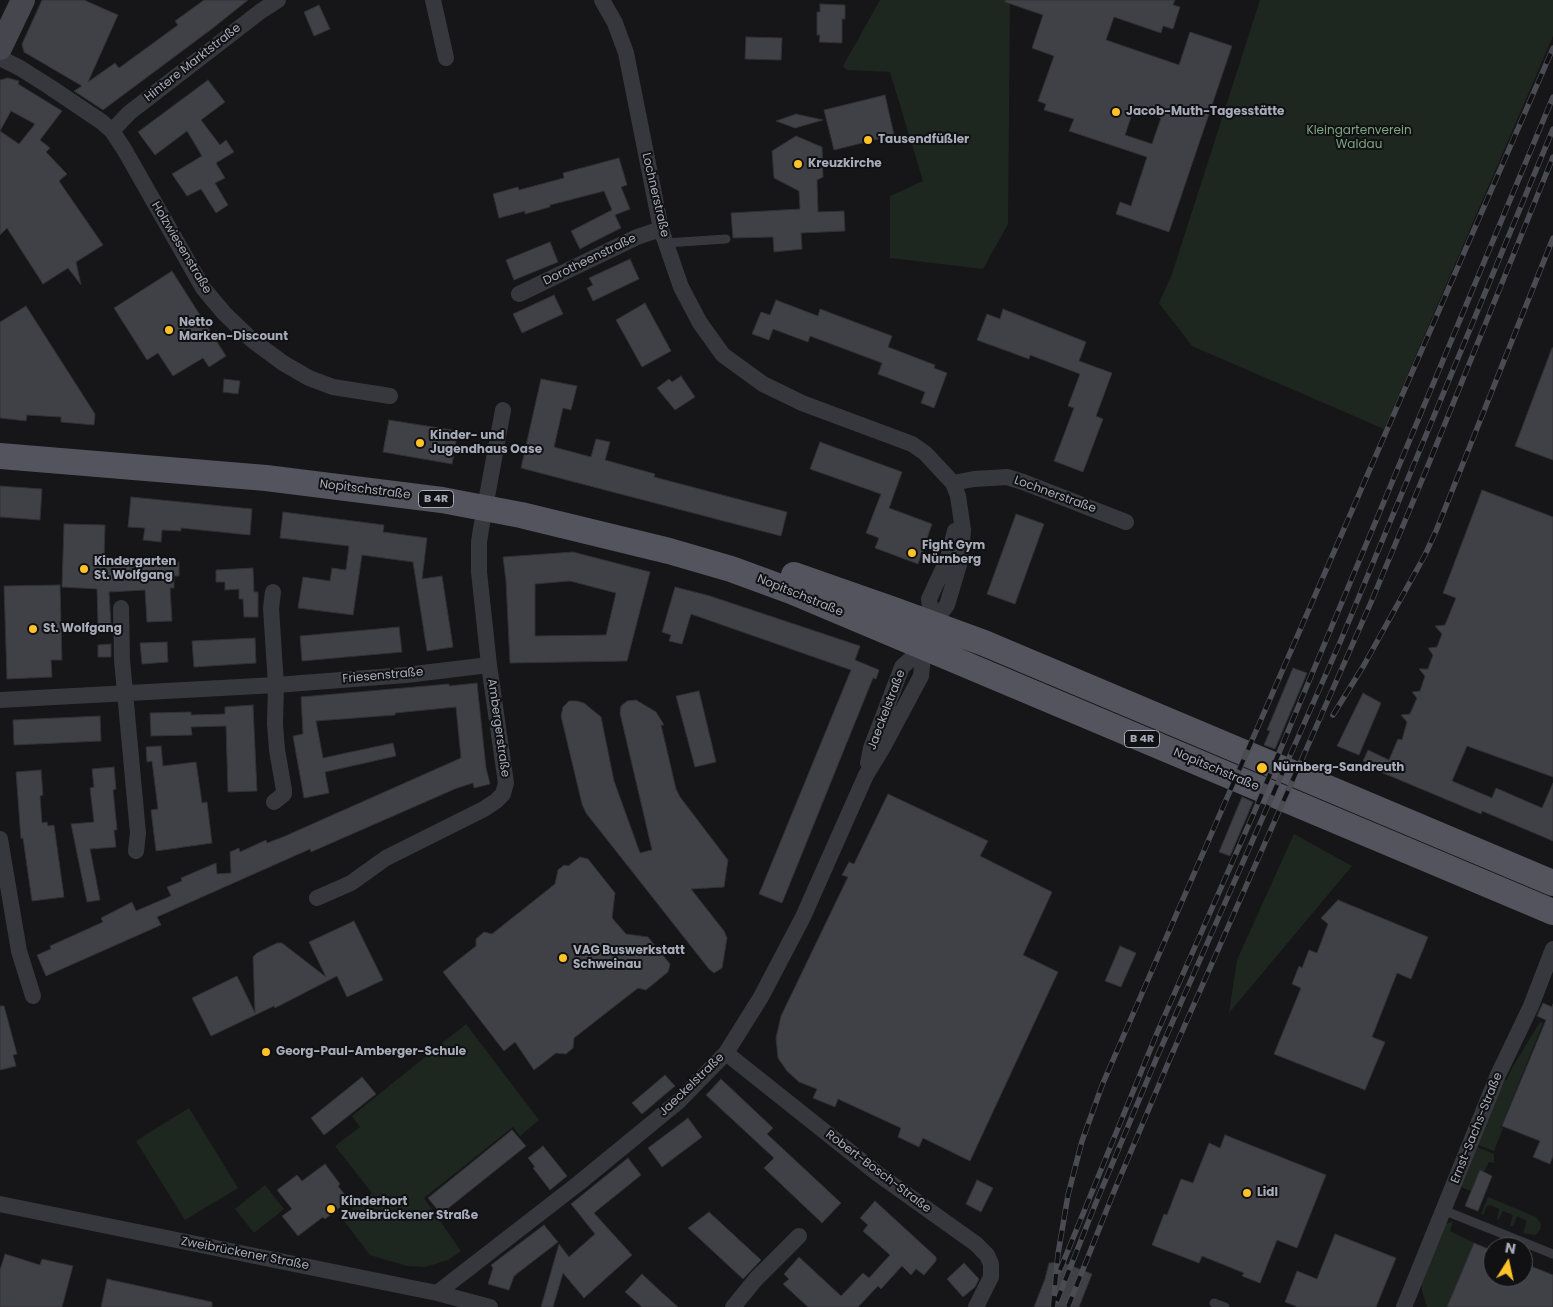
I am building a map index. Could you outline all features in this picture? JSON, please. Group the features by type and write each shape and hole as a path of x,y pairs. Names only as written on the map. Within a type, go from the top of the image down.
{"main road":[{"path":"0,48 23,0"},
{"name":"Nopitschstraße","path":"0,441 296,467 408,482 487,501 599,519 695,544 796,576 1553,912"},
{"name":"Nopitschstraße","path":"0,456 275,479 433,499 487,501"},
{"name":"Nopitschstraße","path":"928,635 984,643 1553,883"}],"street":[{"name":"Hintere Marktstraße","path":"112,131 129,113 258,6 278,0"},
{"path":"432,0 446,58"},
{"name":"Lochnerstraße","path":"602,0 615,23 626,53 664,236 681,287 696,316 715,345 724,355 763,384 802,403 912,444 925,453 953,483 958,496 959,508 948,558 930,599 928,635"},
{"name":"Holzwiesenstraße","path":"0,58 20,68 102,122 112,131 203,288 224,313 267,352 309,378 333,388 390,396"},
{"name":"Dorotheenstraße","path":"519,294 637,237 664,236"},
{"path":"487,501 503,410"},
{"name":"Lochnerstraße","path":"953,483 974,478 1007,477 1126,522"},
{"name":"Ambergerstraße","path":"317,898 351,883 386,858 484,809 503,794 506,783 489,664 479,572 479,542 487,501"},
{"path":"273,592 271,608 276,685 275,724 284,790 284,794 274,802"},
{"path":"121,608 122,660 138,833 136,851"},
{"name":"Jaeckelstraße","path":"437,1293 579,1183 679,1101 726,1053 761,997 803,917 866,775 921,676 928,635"},
{"name":"Friesenstraße","path":"0,700 276,685 406,675 489,664"},
{"path":"0,839 19,951 34,996"},
{"name":"Ernst-Sachs-Straße","path":"1405,1307 1498,1075 1531,1006 1553,949"},
{"name":"Robert-Bosch-Straße","path":"726,1053 878,1174 976,1244 987,1255 991,1264 992,1277 976,1307"},
{"name":"Zweibrückener Straße","path":"0,1204 437,1293 490,1307"},
{"path":"733,1307 756,1279 799,1236"}],"lane":[{"path":"664,236 726,239"},
{"path":"1443,1210 1553,1254"},
{"path":"1214,1303 1225,1307"}],"green space":[{"path":"880,0 1010,0 1008,224 983,269 890,258 890,196 923,181 890,72 847,70 843,66"},
{"name":"Kleingartenverein Waldau","path":"1260,0 1553,0 1553,36 1384,429 1192,346 1159,303 1172,274"},
{"path":"1294,834 1352,866 1229,1013 1237,960"},
{"path":"1540,1022 1543,1023 1501,1127 1503,1128 1494,1151 1478,1145 1503,1080 1506,1081"},
{"path":"466,1024 539,1120 520,1136 513,1127 424,1198 461,1251 448,1260 425,1267 407,1266 370,1255 341,1217 372,1193 335,1146 360,1127 352,1116"},
{"path":"189,1108 238,1188 185,1220 136,1141"},
{"path":"1477,1147 1494,1154 1494,1163 1489,1162 1484,1172 1480,1170 1471,1191 1461,1187"},
{"path":"265,1185 284,1209 254,1233 235,1209"},
{"path":"1488,1197 1536,1217 1541,1224 1540,1230 1535,1235 1523,1233 1527,1221 1517,1216 1513,1226 1510,1226 1513,1215 1503,1211 1497,1220 1499,1209 1490,1205 1487,1206 1483,1215 1481,1214"},
{"path":"1453,1221 1450,1231 1474,1243 1447,1307 1427,1307 1422,1284 1445,1224"}],"building":[{"path":"42,0 84,0 118,15 88,82 115,63 119,68 178,25 175,21 204,0 248,0 103,110 74,91 82,86 24,52 22,44"},
{"path":"1005,0 1175,0 1173,5 1180,7 1173,29 1163,26 1161,33 1114,17 1106,40 1179,65 1190,32 1232,46 1169,232 1116,214 1120,202 1131,206 1147,157 1069,131 1074,119 1044,110 1046,104 1038,101 1054,56 1032,48 1043,15 1005,2","holes":["1134,108 1161,118 1152,144 1125,135"]},
{"path":"820,4 845,5 845,19 842,19 842,43 819,42 820,35 817,35 817,12 820,12"},
{"path":"319,5 330,29 314,36 304,12"},
{"path":"746,37 782,38 781,60 745,59"},
{"path":"8,78 19,81 18,84 62,111 40,140 50,148 46,152 67,174 59,181 103,245 76,262 81,285 68,268 43,284 7,228 0,235 0,131 0,80","holes":["11,111 35,124 19,144 0,131"]},
{"path":"208,80 225,102 201,120 220,145 226,140 234,152 216,163 225,178 215,183 228,205 216,213 201,189 187,196 172,174 202,156 187,131 155,155 138,132"},
{"path":"885,95 894,135 834,150 824,110"},
{"path":"796,114 823,120 795,128 776,121"},
{"path":"796,136 822,147 823,177 817,180 818,212 844,211 845,231 801,233 802,249 774,252 773,237 733,238 731,213 800,209 799,191 774,178 772,151"},
{"path":"619,158 627,185 621,187 630,209 615,215 621,228 580,249 571,231 612,210 604,191 550,205 550,207 525,214 525,211 499,218 493,194 518,187 519,190 564,178 563,173"},
{"path":"550,242 558,262 514,280 506,260"},
{"path":"630,259 639,279 593,301 587,288 593,285 589,278"},
{"name":"Netto Marken-Discount","path":"172,271 226,356 209,367 203,358 173,376 158,353 147,360 114,308"},
{"path":"554,295 563,314 522,333 513,314"},
{"path":"776,300 818,316 820,309 892,336 888,347 935,365 934,368 947,373 934,408 921,403 925,392 878,374 882,363 810,336 808,342 773,329 769,340 752,334 761,312 770,315"},
{"path":"645,303 671,351 642,367 616,320"},
{"path":"26,306 95,414 94,425 61,422 61,417 27,415 26,421 0,418 0,322"},
{"path":"1003,309 1086,342 1079,361 1112,373 1096,416 1103,419 1083,472 1054,461 1074,408 1068,406 1080,374 1030,355 1029,359 977,340 987,314 1000,319"},
{"path":"1553,348 1553,460 1515,446"},
{"path":"681,376 695,397 675,410 657,388 669,379 672,382"},
{"path":"224,379 240,381 238,394 223,392"},
{"path":"541,379 577,386 571,410 563,408 554,447 591,457 596,439 610,442 605,460 655,474 654,477 787,512 781,536 521,468"},
{"name":"Kinder- und Jugendhaus Oase","path":"389,420 458,431 452,464 383,452"},
{"path":"820,442 902,472 889,508 932,524 918,564 875,548 879,538 866,533 881,494 810,469"},
{"path":"0,486 42,489 40,520 0,517"},
{"path":"1482,490 1553,517 1553,777 1467,746 1452,781 1492,798 1496,788 1542,808 1553,783 1553,841 1482,811 1481,814 1383,773 1384,770 1363,761 1368,750 1389,760 1398,739 1402,740 1407,722 1401,715 1410,714 1417,698 1412,692 1420,691 1425,676 1419,669 1428,669 1433,655 1428,648 1437,647 1442,634 1435,626 1445,625 1456,598 1443,593"},
{"path":"131,497 252,509 250,535 181,528 181,531 162,530 161,542 143,540 145,528 128,527"},
{"path":"283,512 384,525 383,532 427,538 422,579 442,576 453,647 427,651 413,562 362,555 353,615 298,608 303,577 330,581 332,568 346,570 349,546 280,538"},
{"path":"1016,514 1044,524 1015,604 987,594"},
{"path":"64,524 105,525 104,562 140,561 140,564 179,562 179,576 174,576 174,588 170,588 172,621 147,622 145,590 109,592 111,625 98,626 97,589 62,587"},
{"path":"573,552 650,572 627,661 510,663 503,557","holes":["570,581 616,593 606,635 535,636 535,584"]},
{"path":"253,568 254,592 258,592 258,617 244,617 243,599 239,599 239,589 225,590 225,582 216,582 216,570"},
{"name":"St. Wolfgang","path":"60,585 62,660 51,660 52,677 7,679 4,586"},
{"path":"675,587 710,596 860,646 855,660 879,670 876,679 873,678 782,903 759,894 851,670 691,614 682,644 669,641 671,635 662,632"},
{"path":"399,627 402,652 302,661 300,636"},
{"path":"255,638 256,663 194,667 192,641"},
{"path":"167,642 168,662 142,664 140,643"},
{"path":"111,644 111,657 98,657 98,645"},
{"path":"1293,668 1307,673 1275,749 1264,745 1270,731 1267,730"},
{"path":"477,683 486,768 490,784 474,788 473,783 457,788 311,852 310,849 157,917 161,925 46,976 37,955 51,949 50,946 103,922 101,918 132,902 136,911 171,896 167,887 182,881 181,878 216,863 217,874 231,873 230,852 239,848 240,852 266,840 267,843 283,837 461,758 456,707 395,713 395,715 316,721 323,758 393,743 396,756 325,772 329,793 304,798 293,736 303,734 301,697"},
{"path":"699,691 716,762 695,767 676,696"},
{"path":"1363,693 1381,703 1359,755 1337,746"},
{"path":"636,700 656,712 664,725 661,725 676,789 728,860 724,887 691,889 724,931 727,938 722,968 714,973 586,813 582,804 561,716 563,707 569,701 584,703 601,717 614,781 640,853 652,850 620,713 621,706 627,701"},
{"path":"253,705 257,791 228,792 226,726 191,727 192,735 151,736 150,713 191,712 191,715 225,714 225,707"},
{"path":"100,716 101,741 14,745 13,720"},
{"path":"161,746 163,766 196,762 202,803 207,802 212,843 156,851 151,810 158,809 152,761 147,762 146,747"},
{"path":"114,767 116,789 113,790 117,830 114,830 116,847 90,849 100,900 87,902 71,824 94,822 90,788 94,787 92,769"},
{"path":"41,770 43,795 40,796 42,823 47,822 48,826 54,825 64,897 32,901 23,838 21,839 16,772"},
{"path":"888,794 988,841 980,856 1052,892 1023,955 1058,972 970,1161 923,1138 919,1147 898,1137 901,1128 838,1099 835,1107 813,1098 817,1089 799,1082 787,1071 778,1058 776,1038 781,1016 848,877 842,875 849,862 854,864"},
{"path":"1242,797 1253,802 1230,856 1219,852"},
{"name":"VAG Buswerkstatt Schweinau","path":"580,857 588,859 615,893 612,918 626,934 648,937 670,964 668,972 646,990 638,988 574,1038 573,1048 566,1054 556,1053 534,1070 515,1042 504,1051 443,972 476,946 476,939 484,932 492,934 555,884 558,870 564,865 568,866"},
{"path":"1338,900 1428,937 1411,979 1397,973 1372,1037 1385,1042 1365,1090 1274,1054 1301,988 1292,984 1299,966 1302,968 1309,950 1317,953 1328,924 1321,918"},
{"path":"354,921 383,980 347,997 337,976 275,1008 274,1006 211,1036 192,998 237,976 255,1013 253,957 257,953 277,943 282,943 326,977 309,942"},
{"path":"1120,946 1136,953 1121,987 1105,981"},
{"path":"1543,1003 1552,1007 1553,1004 1553,1156 1550,1164 1533,1157 1540,1141 1502,1126 1546,1020 1537,1016"},
{"path":"0,1006 4,1006 17,1054 13,1055 16,1066 0,1070"},
{"path":"665,1075 675,1086 642,1114 632,1103"},
{"path":"362,1077 376,1094 324,1135 311,1118"},
{"path":"721,1079 773,1128 767,1134 841,1203 822,1223 764,1168 774,1158 706,1095"},
{"path":"688,1118 702,1137 662,1167 648,1148"},
{"path":"512,1130 526,1146 441,1214 428,1198"},
{"name":"Lidl","path":"1225,1135 1326,1175 1297,1248 1277,1240 1260,1283 1242,1276 1244,1273 1202,1256 1199,1263 1152,1245 1164,1214 1167,1215 1181,1179 1193,1183 1209,1143 1220,1148"},
{"path":"543,1146 567,1176 550,1190 533,1168 535,1167 528,1158"},
{"path":"628,1158 641,1175 594,1213 632,1255 584,1298 563,1273 553,1307 541,1307 559,1244 569,1257 595,1234 571,1204"},
{"path":"325,1164 349,1200 325,1219 323,1217 298,1236 282,1216 292,1209 277,1190 297,1175 302,1181"},
{"path":"1480,1170 1492,1176 1478,1211 1465,1206"},
{"path":"977,1180 993,1188 981,1212 966,1204"},
{"path":"875,1201 936,1257 936,1261 924,1275 916,1269 911,1275 902,1266 881,1289 878,1286 858,1307 808,1307 783,1284 789,1279 784,1274 799,1257 841,1296 863,1273 869,1278 890,1255 863,1231 868,1225 860,1218"},
{"path":"709,1212 761,1260 743,1279 688,1228"},
{"path":"544,1225 558,1242 514,1276 509,1290 488,1284 493,1268 491,1265"},
{"path":"1335,1234 1396,1258 1376,1307 1298,1307 1285,1302 1297,1271 1317,1279"},
{"path":"1474,1243 1483,1247 1483,1287 1533,1287 1533,1267 1553,1275 1553,1307 1447,1307"},
{"path":"5,1254 40,1265 42,1259 73,1266 62,1307 0,1307 0,1270"},
{"path":"1062,1262 1092,1274 1079,1307 1034,1307 1049,1263"},
{"path":"964,1263 979,1279 975,1287 963,1297 947,1279"},
{"path":"642,1274 678,1307 642,1307 625,1292"},
{"path":"107,1279 212,1302 212,1307 101,1307"}],"railway":[{"path":"1053,1307 1058,1254 1068,1195 1082,1141 1103,1083 1553,48"},
{"path":"1060,1270 1157,1033 1253,815 1553,97"},
{"path":"1057,1301 1157,1057 1341,640 1553,129"},
{"path":"1068,1307 1169,1061 1372,600 1553,157"},
{"path":"1333,715 1364,665 1425,555 1553,238"}],"place":[{"name":"Jacob-Muth-Tagesstätte","path":"1116,112"},
{"name":"Tausendfüßler","path":"868,140"},
{"name":"Kreuzkirche","path":"798,164"},
{"name":"Netto Marken-Discount","path":"169,330"},
{"name":"Kinder- und Jugendhaus Oase","path":"420,443"},
{"name":"Fight Gym Nürnberg","path":"912,553"},
{"name":"Kindergarten St. Wolfgang","path":"84,569"},
{"name":"St. Wolfgang","path":"33,629"},
{"name":"Nürnberg-Sandreuth","path":"1262,768"},
{"name":"VAG Buswerkstatt Schweinau","path":"563,958"},
{"name":"Georg-Paul-Amberger-Schule","path":"266,1052"},
{"name":"Lidl","path":"1247,1193"},
{"name":"Kinderhort Zweibrückener Straße","path":"331,1209"}]}
